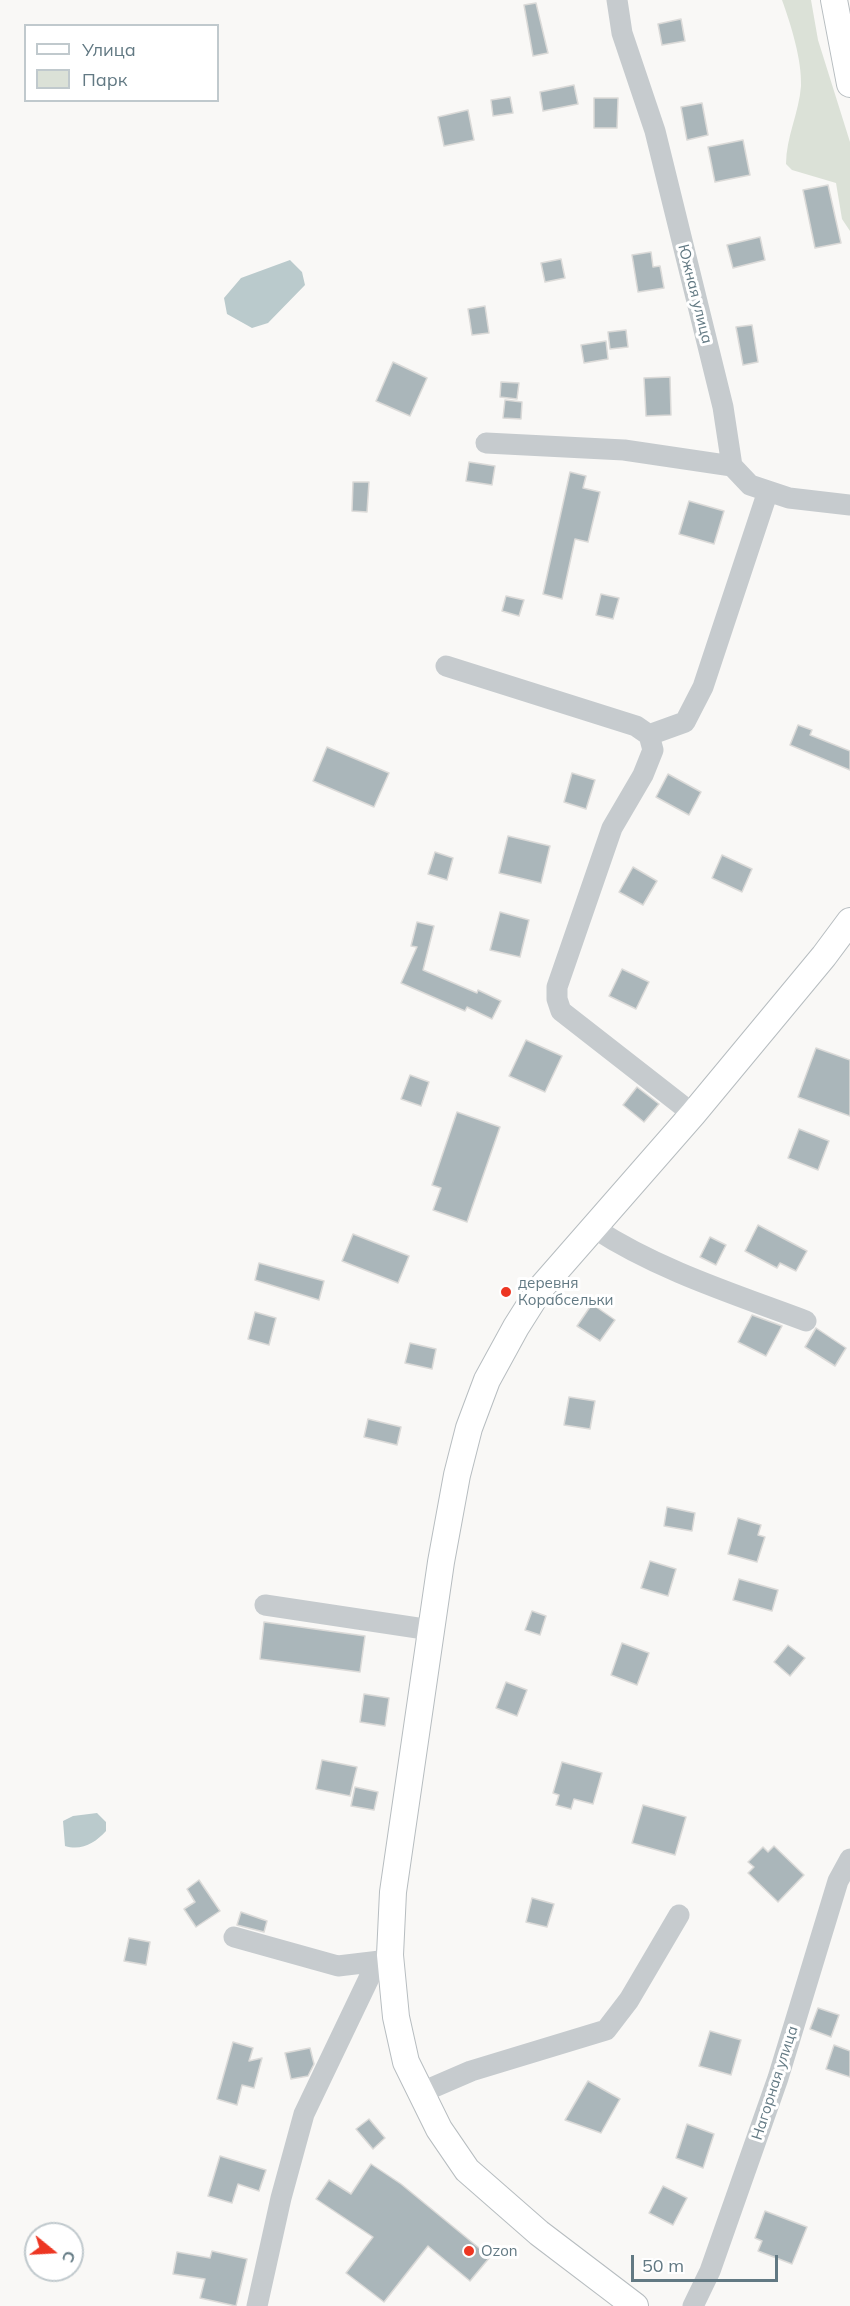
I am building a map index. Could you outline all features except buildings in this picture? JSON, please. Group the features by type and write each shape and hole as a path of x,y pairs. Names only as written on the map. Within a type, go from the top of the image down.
{"main road":[{"path":"834,0 850,84"},
{"path":"635,2306 539,2233 467,2170 439,2129 406,2062 385,1958 431,1630 457,1475 469,1428 487,1380 506,1344 540,1289 693,1114 825,956 850,921"}],"street":[{"name":"Южная улица","path":"617,0 622,33 655,131 723,407 732,466"},
{"path":"486,443 624,450 732,466 750,485 789,498 850,505"},
{"path":"649,735 685,722 703,687 768,491"},
{"path":"446,666 636,726 649,735 653,750 643,776 612,828 556,987 557,999 561,1011 693,1114"},
{"path":"594,1228 620,1245 685,1274 806,1321"},
{"path":"265,1605 431,1630"},
{"name":"Нагорная улица","path":"693,2306 710,2271 778,2078 838,1881 850,1859"},
{"path":"420,2093 471,2071 606,2030 629,2000 679,1915"},
{"path":"234,1937 338,1966 385,1958"},
{"path":"256,2306 281,2198 304,2114 371,1974 385,1958"}],"green space":[{"path":"782,0 811,0 818,40 850,142 850,231 842,219 836,183 792,170 786,164 788,144 800,96 801,76 795,43"}],"shaded area":[{"path":"290,260 302,272 305,285 268,323 252,328 227,314 224,298 241,278"},
{"path":"97,1813 106,1822 106,1831 83,1847 65,1846 63,1821 73,1816"}],"place":[{"name":"деревня Корабсельки","path":"506,1292"},
{"name":"Ozon","path":"469,2251"}]}
